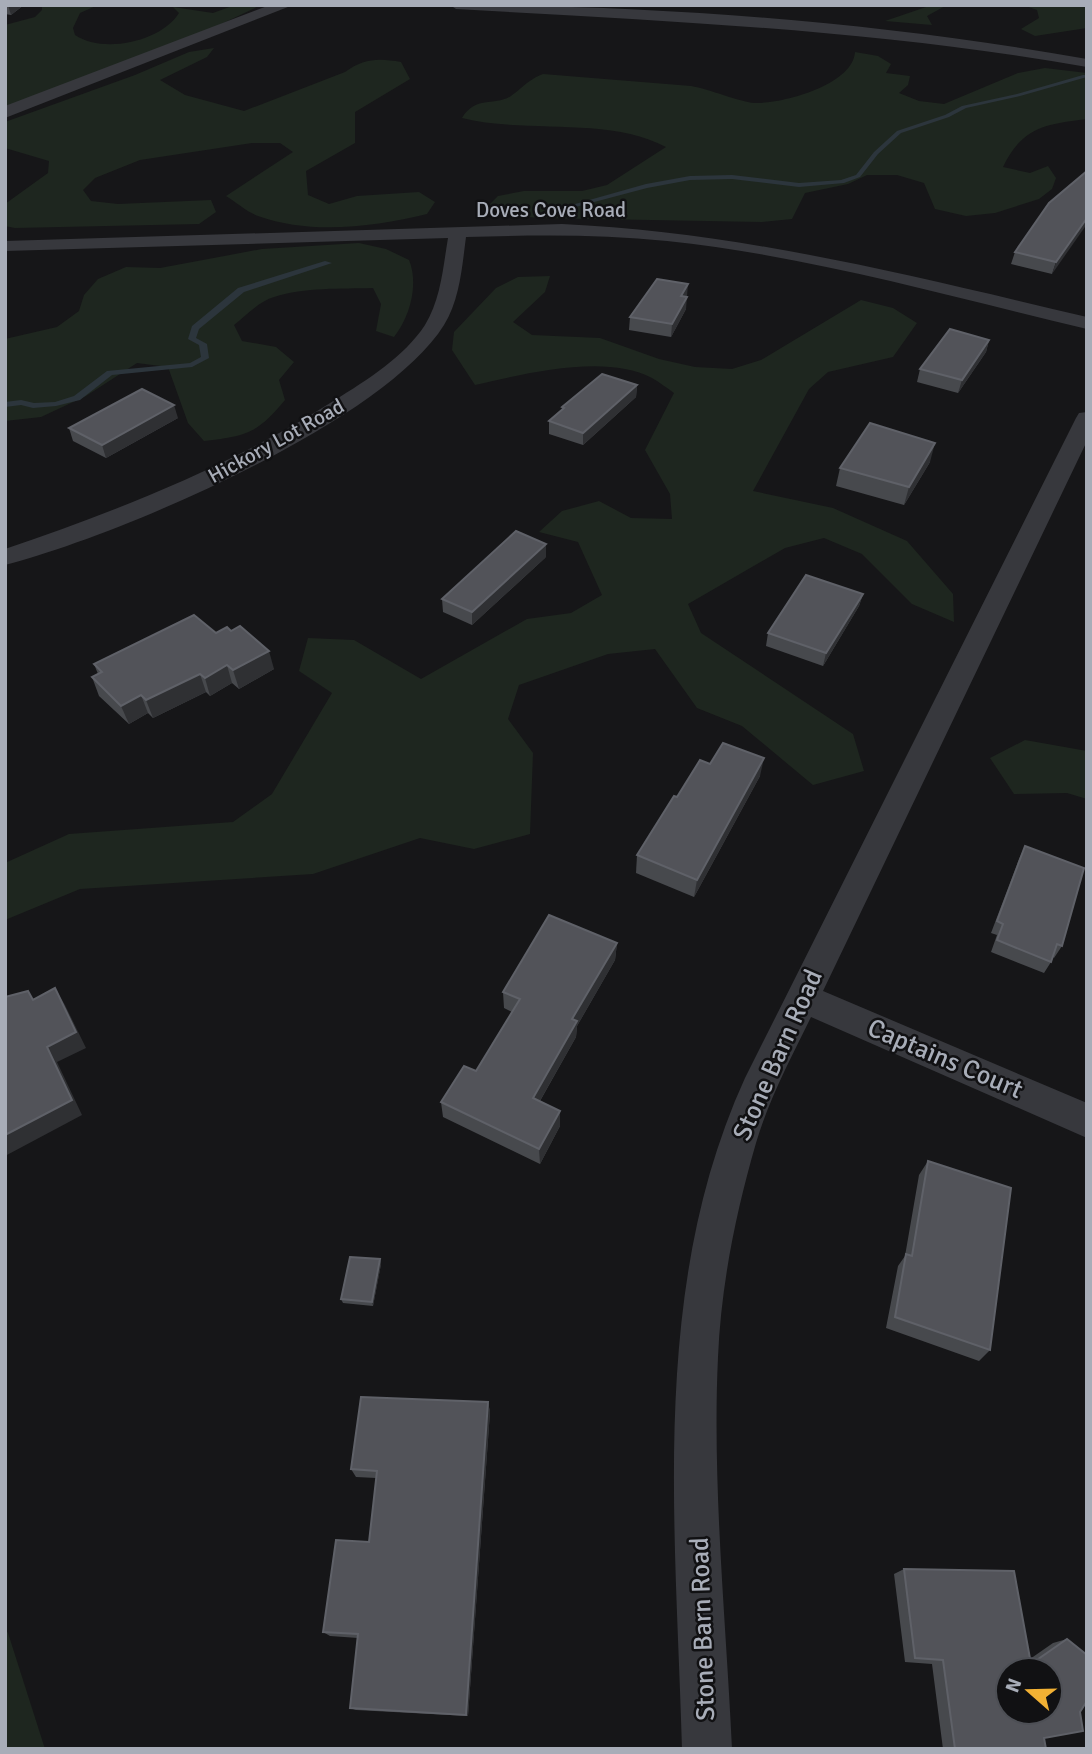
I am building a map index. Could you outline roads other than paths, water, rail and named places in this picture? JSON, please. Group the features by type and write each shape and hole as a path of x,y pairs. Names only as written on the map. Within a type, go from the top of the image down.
{"street":[{"path":"5,113 285,5"},
{"path":"456,5 873,32 988,46 1087,64"},
{"name":"Doves Cove Road","path":"5,246 562,229 699,240 833,264 1087,323"},
{"name":"Hickory Lot Road","path":"5,557 93,528 165,500 230,469 362,393 403,362 430,332 446,304 458,232"},
{"name":"Stone Barn Road","path":"707,1749 697,1487 697,1357 705,1280 737,1141 758,1090 1087,418"},
{"name":"Captains Court","path":"803,998 1087,1121"}],"waterway":[{"path":"564,208 646,186 690,178 732,177 799,185 842,182 858,176 876,153 899,132 947,116 964,107 1085,76"},
{"path":"5,405 21,402 33,406 56,404 77,398 110,373 192,365 205,358 203,344 192,339 195,328 241,290 328,263"}]}
